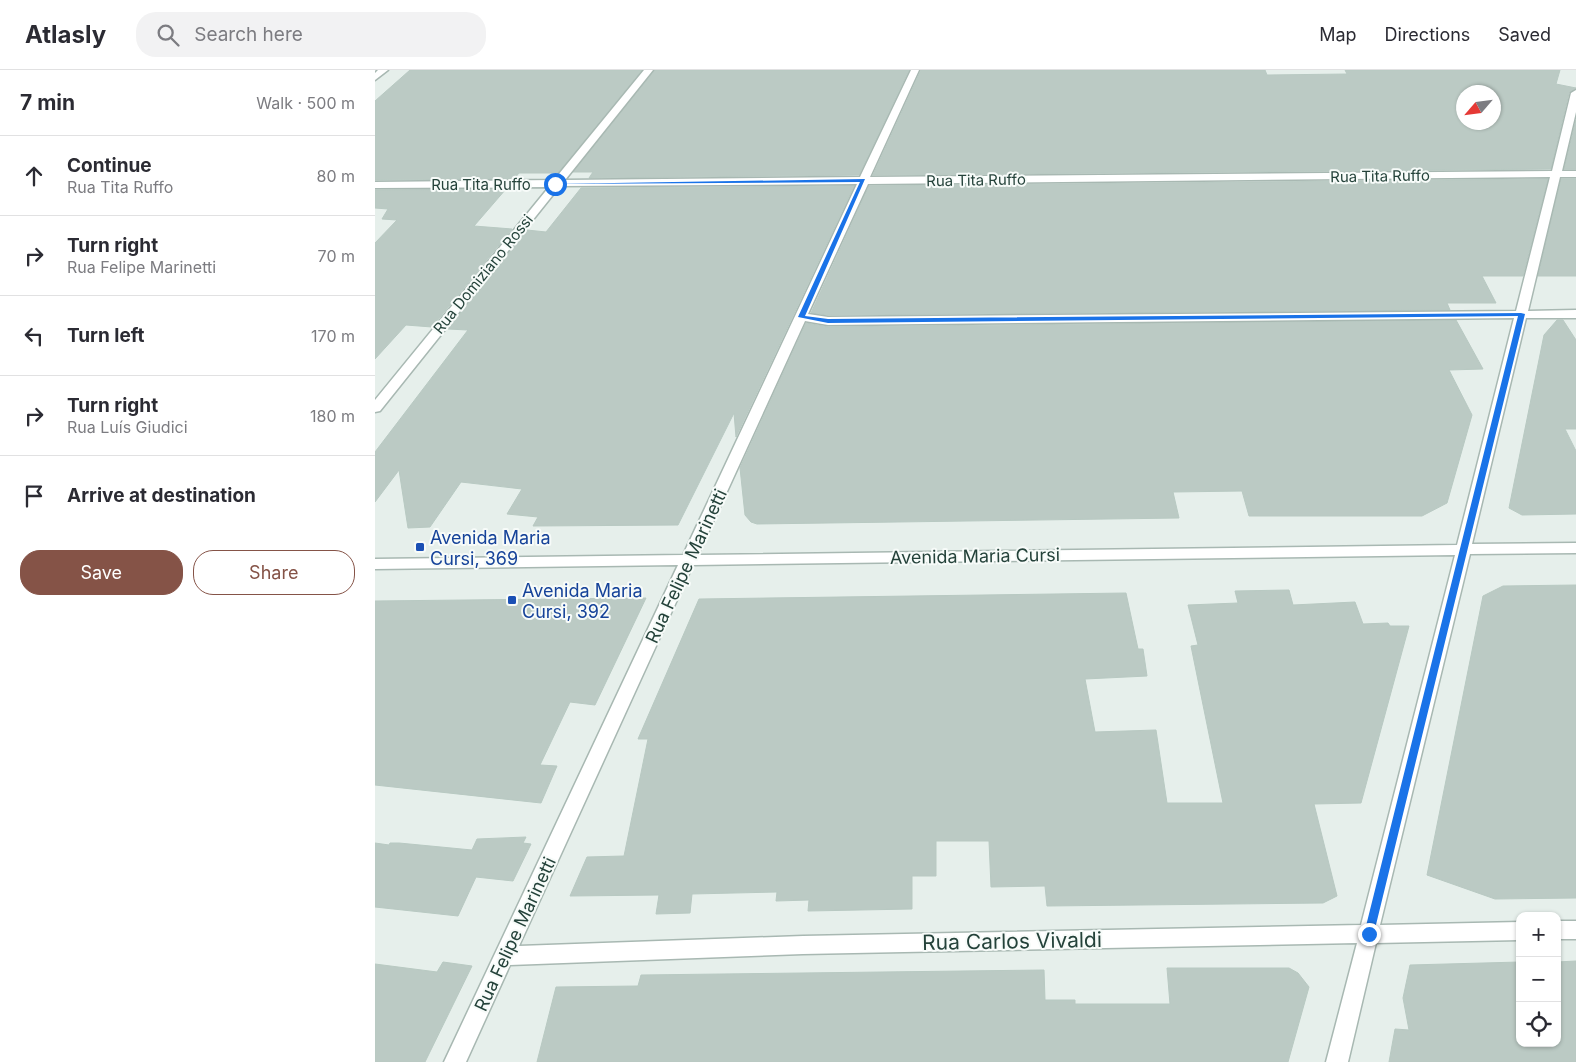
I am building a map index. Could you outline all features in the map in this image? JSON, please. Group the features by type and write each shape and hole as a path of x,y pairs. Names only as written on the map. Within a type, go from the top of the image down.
{"street":[{"path":"375,77 384,70"},
{"name":"Rua Domiziano Rossi","path":"375,408 649,70"},
{"name":"Rua Felipe Marinetti","path":"455,1062 915,70"},
{"path":"1337,1062 1576,93"},
{"name":"Rua Tita Ruffo","path":"375,185 1576,174"},
{"path":"801,317 828,321 1576,314"},
{"name":"Avenida Maria Cursi","path":"375,564 1576,548"},
{"path":"1561,930 1576,930"},
{"name":"Rua Carlos Vivaldi","path":"505,956 803,945 1516,931"}],"building":[{"path":"410,70 642,70 558,173 519,173 514,179 375,180 375,101"},
{"path":"655,70 909,70 859,175 589,178 593,172 573,172"},
{"path":"921,70 1265,70 1267,75 1347,74 1345,70 1560,70 1556,84 1576,88 1569,93 1551,169 873,175"},
{"path":"1576,120 1576,169 1564,169"},
{"path":"1548,179 1523,276 1482,276 1496,303 1447,303 1450,310 828,315 811,313 869,186"},
{"path":"1561,179 1576,179 1576,276 1538,276"},
{"path":"854,186 736,437 734,413 678,525 533,526 538,517 507,514 522,489 461,482 430,527 408,528 399,470 375,502 375,452 468,330 448,329 527,230 546,232 581,188"},
{"path":"506,189 474,226 512,229 432,327 406,325 375,359 375,243 397,220 382,219 388,209 375,208 375,190"},
{"path":"1456,320 1483,369 1449,370 1472,415 1447,503 1422,516 1249,516 1242,491 1173,492 1179,518 757,524 751,522 745,515 740,468 806,323 828,327"},
{"path":"1557,320 1563,320 1576,340 1576,429 1565,429 1576,451 1576,514 1522,515 1509,508 1544,335"},
{"path":"1576,585 1576,898 1495,899 1427,875 1483,596 1503,586"},
{"path":"1289,590 1293,605 1355,602 1363,624 1388,623 1390,626 1409,626 1361,803 1314,804 1337,896 1323,903 1047,906 1045,886 991,887 989,841 936,841 936,876 912,876 912,909 808,911 809,900 776,901 777,892 692,894 690,913 656,914 659,895 570,896 587,857 624,856 648,739 638,739 699,599 1126,593 1138,649 1143,649 1147,676 1085,679 1095,732 1156,730 1167,803 1223,803 1191,646 1198,645 1188,605 1238,603 1235,591"},
{"path":"646,598 595,705 570,702 540,765 557,766 541,803 375,785 375,601"},
{"path":"526,837 523,843 531,844 513,881 476,877 458,916 375,907 375,843 389,845 390,843 399,843 472,850 477,839"},
{"path":"1576,961 1576,1062 1389,1062 1395,1029 1409,1030 1403,998 1410,965 1516,962 1516,1047 1561,1047 1561,962"},
{"path":"443,962 472,966 425,1062 375,1062 375,964 437,972"},
{"path":"1167,968 1289,968 1298,973 1309,987 1288,1062 537,1062 556,987 638,986 641,975 1044,970 1045,1000 1075,1000 1075,1004 1170,1004"}],"place":[{"name":"Avenida Maria Cursi, 369","path":"420,547"},
{"name":"Avenida Maria Cursi, 392","path":"512,600"}],"route":[{"path":"555,184 863,181 801,317 828,321 1521,314 1369,934"}]}
